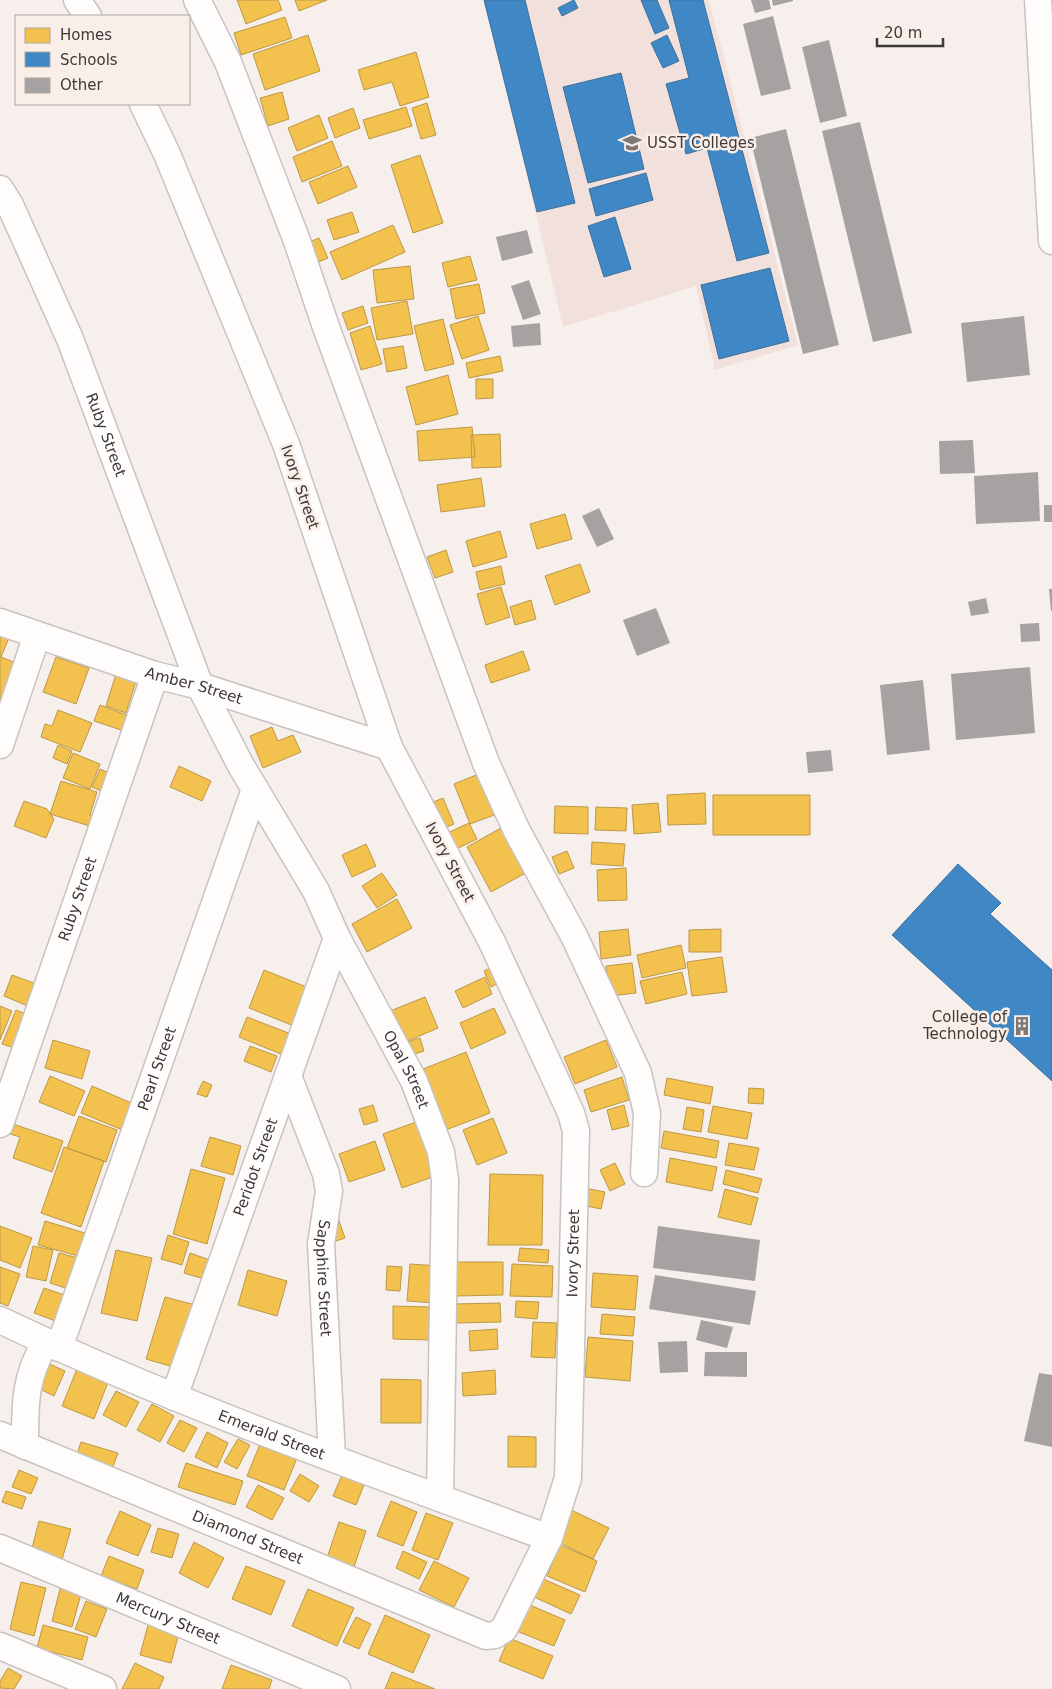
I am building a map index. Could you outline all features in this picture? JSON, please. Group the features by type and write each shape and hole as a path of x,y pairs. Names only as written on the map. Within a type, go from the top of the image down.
{"street":[{"path":"78,0 87,15"},
{"path":"197,0 228,62 297,241 326,328 486,763 517,830 574,936 638,1073 647,1113 644,1173"},
{"path":"1038,0 1050,168 1052,241"},
{"name":"Ivory Street","path":"143,105 167,154 286,444 389,747 492,942 571,1113 576,1131 568,1478 549,1538 504,1629 496,1635"},
{"name":"Ruby Street","path":"0,189 10,205 70,340 200,686"},
{"name":"Amber Street","path":"1,619 37,635 155,675 200,686 389,747"},
{"path":"0,745 37,635"},
{"name":"Ruby Street","path":"0,1124 155,675"},
{"name":"Opal Street","path":"200,686 255,789 316,892 337,938 414,1080 440,1152 445,1180 440,1498"},
{"name":"Pearl Street","path":"25,1446 27,1386 34,1361 52,1345 255,789"},
{"name":"Peridot Street","path":"174,1396 337,938"},
{"name":"Sapphire Street","path":"288,1076 326,1174 329,1191 321,1244 332,1457"},
{"name":"Emerald Street","path":"0,1320 52,1345 174,1396 549,1538"},
{"name":"Diamond Street","path":"0,1436 486,1636 496,1635"},
{"name":"Mercury Street","path":"0,1548 337,1689"},
{"path":"0,1646 104,1689"}],"shaded area":[{"name":"USST Colleges","path":"485,0 709,0 798,345 715,370 696,286 563,327"}],"building: Homes":[{"path":"237,0 278,0 282,10 246,24"},
{"path":"295,0 327,0 299,11"},
{"path":"285,17 292,38 241,55 234,33"},
{"path":"308,35 320,71 265,90 253,54"},
{"path":"416,52 429,97 400,106 392,82 364,90 358,70"},
{"path":"282,92 289,119 268,126 260,98"},
{"path":"427,103 436,135 421,139 412,108"},
{"path":"406,107 412,126 369,139 363,120"},
{"path":"353,108 360,128 335,138 328,118"},
{"path":"319,115 328,138 297,151 288,128"},
{"path":"332,141 342,166 302,182 293,157"},
{"path":"420,155 443,223 413,233 391,165"},
{"path":"348,166 357,187 318,204 309,182"},
{"path":"352,212 359,232 334,240 327,220"},
{"path":"393,225 405,252 342,280 330,252"},
{"path":"319,238 328,258 316,263 307,243"},
{"path":"470,256 477,280 448,287 442,263"},
{"path":"410,266 414,299 377,303 373,270"},
{"path":"479,284 485,313 456,319 450,289"},
{"path":"407,301 413,334 377,340 371,308"},
{"path":"363,306 368,323 348,330 342,313"},
{"path":"478,316 489,350 462,359 450,325"},
{"path":"443,319 454,364 425,371 414,326"},
{"path":"370,326 382,364 361,370 350,333"},
{"path":"403,346 407,368 387,372 383,349"},
{"path":"500,356 503,371 469,378 466,363"},
{"path":"448,375 458,414 416,425 406,387"},
{"path":"476,379 493,379 493,398 476,399"},
{"path":"472,427 475,457 419,461 417,431"},
{"path":"500,434 501,467 472,468 471,435"},
{"path":"481,478 485,506 441,512 437,485"},
{"path":"565,514 572,539 537,549 530,524"},
{"path":"500,531 507,557 473,567 466,541"},
{"path":"446,550 453,572 435,578 427,557"},
{"path":"580,564 590,592 555,605 545,576"},
{"path":"501,566 505,584 480,590 476,572"},
{"path":"501,587 510,617 486,625 477,594"},
{"path":"531,600 536,619 515,625 510,607"},
{"path":"0,634 9,638 1,657 16,663 0,703"},
{"path":"523,651 530,670 491,683 485,665"},
{"path":"56,657 89,668 76,704 43,692"},
{"path":"116,674 136,681 126,713 106,706"},
{"path":"100,705 137,719 130,733 94,721"},
{"path":"58,710 92,723 80,752 41,737 45,724 52,726"},
{"path":"272,727 278,741 293,735 301,752 263,768 250,736"},
{"path":"58,745 72,751 67,764 53,758"},
{"path":"73,753 100,764 90,789 63,778"},
{"path":"179,766 211,781 202,801 170,787"},
{"path":"100,769 118,777 110,795 92,787"},
{"path":"481,773 497,814 470,824 454,784"},
{"path":"61,781 97,792 90,815 103,819 100,829 50,814"},
{"path":"705,793 706,824 668,825 667,795"},
{"path":"713,795 810,795 810,835 713,835"},
{"path":"443,798 454,824 437,831 426,805"},
{"path":"24,801 47,809 54,819 46,838 14,826"},
{"path":"658,803 661,832 634,834 632,805"},
{"path":"555,806 588,807 588,834 554,833"},
{"path":"596,807 627,808 626,831 595,830"},
{"path":"469,823 477,839 448,853 441,836"},
{"path":"508,824 533,869 491,892 467,847"},
{"path":"592,842 625,844 623,866 591,864"},
{"path":"366,844 376,866 352,877 342,855"},
{"path":"567,851 574,868 559,874 552,857"},
{"path":"626,868 627,900 598,901 597,870"},
{"path":"382,873 397,895 377,908 362,886"},
{"path":"397,899 412,928 367,952 352,924"},
{"path":"628,929 631,955 601,959 599,932"},
{"path":"721,929 721,952 689,952 689,930"},
{"path":"681,945 686,968 642,978 637,955"},
{"path":"722,957 727,992 692,996 687,962"},
{"path":"632,963 636,993 610,996 606,966"},
{"path":"499,964 506,979 491,987 484,971"},
{"path":"264,970 314,990 299,1028 249,1008"},
{"path":"682,972 687,994 646,1004 640,981"},
{"path":"12,975 39,985 30,1007 4,996"},
{"path":"485,977 492,994 463,1008 455,991"},
{"path":"425,997 438,1028 403,1043 390,1011"},
{"path":"0,1006 12,1011 0,1040"},
{"path":"494,1008 506,1033 471,1049 460,1023"},
{"path":"16,1010 31,1016 17,1049 2,1044"},
{"path":"247,1017 291,1034 283,1055 239,1037"},
{"path":"420,1038 424,1051 412,1055 407,1042"},
{"path":"53,1040 90,1051 82,1079 45,1068"},
{"path":"606,1040 617,1067 575,1084 564,1057"},
{"path":"250,1046 277,1056 271,1072 244,1061"},
{"path":"466,1052 490,1113 438,1133 413,1073"},
{"path":"50,1076 85,1091 74,1116 39,1102"},
{"path":"622,1077 629,1100 591,1112 584,1090"},
{"path":"667,1078 713,1087 710,1104 664,1095"},
{"path":"203,1081 212,1085 207,1097 197,1094"},
{"path":"92,1086 136,1105 125,1131 81,1113"},
{"path":"749,1088 764,1089 763,1104 748,1103"},
{"path":"373,1105 378,1121 364,1125 359,1109"},
{"path":"624,1105 629,1126 612,1130 607,1110"},
{"path":"713,1106 752,1113 747,1139 708,1132"},
{"path":"687,1107 704,1110 701,1132 683,1129"},
{"path":"79,1116 117,1130 106,1162 67,1148"},
{"path":"493,1118 507,1153 477,1165 463,1130"},
{"path":"416,1122 435,1176 402,1188 383,1134"},
{"path":"10,1123 63,1141 52,1172 13,1158 20,1137 7,1133"},
{"path":"664,1131 719,1141 716,1158 661,1148"},
{"path":"210,1137 241,1146 233,1175 201,1166"},
{"path":"375,1141 385,1170 349,1182 339,1154"},
{"path":"729,1143 759,1148 754,1170 725,1165"},
{"path":"64,1147 104,1161 81,1227 41,1213"},
{"path":"670,1158 717,1167 712,1191 666,1182"},
{"path":"615,1163 625,1184 610,1191 600,1170"},
{"path":"191,1169 225,1178 207,1244 173,1234"},
{"path":"726,1170 762,1179 758,1193 723,1184"},
{"path":"490,1174 543,1175 542,1245 488,1245"},
{"path":"579,1187 605,1192 601,1209 576,1204"},
{"path":"725,1189 758,1198 751,1225 718,1217"},
{"path":"338,1218 345,1238 333,1242"},
{"path":"45,1221 85,1233 78,1256 38,1245"},
{"path":"0,1226 32,1238 20,1268 0,1260"},
{"path":"168,1235 189,1242 182,1265 161,1259"},
{"path":"33,1246 53,1250 46,1281 26,1277"},
{"path":"520,1248 549,1250 548,1263 518,1261"},
{"path":"116,1250 152,1258 137,1321 101,1313"},
{"path":"59,1253 82,1259 72,1290 50,1283"},
{"path":"190,1253 210,1260 204,1279 184,1273"},
{"path":"455,1262 503,1262 503,1295 456,1296"},
{"path":"410,1264 439,1266 436,1303 407,1301"},
{"path":"512,1264 553,1266 552,1297 510,1296"},
{"path":"387,1266 402,1267 400,1291 386,1290"},
{"path":"0,1267 20,1274 8,1306 0,1303"},
{"path":"248,1270 287,1281 277,1316 238,1305"},
{"path":"593,1273 638,1276 635,1310 591,1307"},
{"path":"44,1288 79,1300 69,1326 34,1313"},
{"path":"165,1297 199,1306 180,1369 146,1359"},
{"path":"516,1301 539,1302 537,1319 515,1317"},
{"path":"500,1303 501,1322 455,1323 454,1304"},
{"path":"393,1306 430,1307 429,1340 393,1339"},
{"path":"602,1314 635,1317 633,1336 600,1334"},
{"path":"533,1322 557,1323 555,1358 531,1357"},
{"path":"497,1329 498,1349 470,1351 469,1331"},
{"path":"588,1337 633,1341 630,1381 585,1377"},
{"path":"43,1361 65,1371 54,1396 32,1385"},
{"path":"77,1369 108,1382 94,1419 62,1406"},
{"path":"495,1370 496,1394 463,1396 462,1373"},
{"path":"381,1379 421,1380 421,1423 381,1423"},
{"path":"116,1391 139,1402 126,1427 103,1415"},
{"path":"152,1404 174,1416 160,1442 137,1430"},
{"path":"180,1420 197,1428 184,1452 167,1443"},
{"path":"207,1432 228,1443 217,1468 195,1457"},
{"path":"508,1436 536,1437 536,1467 508,1467"},
{"path":"238,1439 250,1445 237,1469 224,1462"},
{"path":"81,1442 118,1453 112,1469 76,1457"},
{"path":"260,1444 297,1458 284,1490 247,1476"},
{"path":"186,1463 243,1481 235,1505 178,1487"},
{"path":"19,1470 38,1478 31,1494 12,1487"},
{"path":"300,1474 319,1486 309,1502 290,1491"},
{"path":"342,1475 364,1485 356,1505 333,1496"},
{"path":"258,1485 284,1498 272,1520 246,1507"},
{"path":"6,1491 26,1497 22,1509 2,1502"},
{"path":"391,1501 417,1512 403,1546 377,1536"},
{"path":"569,1509 609,1528 593,1559 554,1540"},
{"path":"120,1511 151,1525 138,1556 106,1543"},
{"path":"426,1513 453,1523 438,1560 412,1550"},
{"path":"39,1521 71,1529 61,1563 30,1556"},
{"path":"339,1522 366,1531 354,1567 327,1558"},
{"path":"158,1528 179,1534 172,1558 151,1552"},
{"path":"194,1542 224,1558 208,1588 179,1573"},
{"path":"560,1545 597,1561 585,1592 547,1576"},
{"path":"403,1551 427,1562 419,1579 396,1568"},
{"path":"109,1556 144,1570 137,1589 101,1576"},
{"path":"434,1561 469,1578 454,1607 419,1590"},
{"path":"246,1566 285,1581 271,1615 232,1599"},
{"path":"541,1578 580,1595 571,1614 532,1596"},
{"path":"21,1582 46,1588 34,1636 10,1629"},
{"path":"60,1589 81,1594 72,1627 52,1621"},
{"path":"308,1589 354,1608 337,1646 292,1626"},
{"path":"86,1601 107,1609 96,1637 75,1629"},
{"path":"525,1603 565,1620 554,1646 514,1630"},
{"path":"385,1615 430,1635 413,1673 368,1654"},
{"path":"356,1617 371,1624 359,1649 343,1642"},
{"path":"43,1625 88,1637 82,1660 37,1648"},
{"path":"148,1625 179,1633 171,1663 140,1655"},
{"path":"509,1638 553,1656 543,1679 499,1661"},
{"path":"135,1663 164,1677 159,1689 122,1689"},
{"path":"231,1665 272,1680 269,1689 222,1689"},
{"path":"8,1668 22,1676 14,1689 0,1688 0,1681"},
{"path":"392,1672 435,1689 385,1689"}],"building: Schools":[{"path":"484,0 525,0 575,203 537,212"},
{"path":"574,0 578,8 562,16 558,8"},
{"path":"641,0 657,0 669,28 655,34"},
{"path":"669,0 703,0 769,253 737,261 707,148 686,154 666,84 689,78"},
{"path":"667,35 679,61 663,68 651,43"},
{"path":"621,73 644,169 588,183 563,87"},
{"path":"646,173 653,200 596,216 589,189"},
{"path":"615,217 631,269 604,277 588,226"},
{"path":"770,268 789,341 719,359 701,285"},
{"name":"College of Technology","path":"958,864 1001,903 990,914 1052,970 1052,1081 892,935"}],"building: Other":[{"path":"751,0 769,0 771,9 755,13"},
{"path":"772,0 793,0 793,1 773,6"},
{"path":"773,16 791,89 761,96 743,24"},
{"path":"829,40 847,116 820,123 802,47"},
{"path":"860,122 912,333 873,342 822,131"},
{"path":"786,129 839,345 803,354 750,138"},
{"path":"527,230 533,253 502,261 496,237"},
{"path":"529,280 541,314 523,320 511,286"},
{"path":"1024,316 1030,375 967,382 961,323"},
{"path":"540,323 541,345 513,347 511,326"},
{"path":"973,440 975,473 940,474 939,441"},
{"path":"1038,472 1040,521 976,524 974,476"},
{"path":"1044,505 1052,505 1052,522 1044,522"},
{"path":"599,508 614,539 597,547 582,516"},
{"path":"1049,589 1052,589 1052,611 1051,611"},
{"path":"986,598 989,613 971,616 968,602"},
{"path":"656,608 670,643 637,656 623,620"},
{"path":"1039,623 1040,641 1021,642 1020,624"},
{"path":"1030,667 1035,733 956,740 951,674"},
{"path":"923,680 930,750 887,755 880,685"},
{"path":"831,750 833,771 808,773 806,752"},
{"path":"658,1226 760,1240 755,1281 653,1268"},
{"path":"655,1275 756,1291 750,1325 649,1309"},
{"path":"701,1320 733,1327 727,1348 696,1340"},
{"path":"687,1341 688,1372 660,1373 658,1342"},
{"path":"705,1352 747,1352 747,1377 704,1376"},
{"path":"1039,1373 1052,1375 1052,1447 1024,1441"}],"place":[{"name":"USST Colleges","path":"632,143"},
{"name":"College of Technology","path":"1022,1026"}]}
